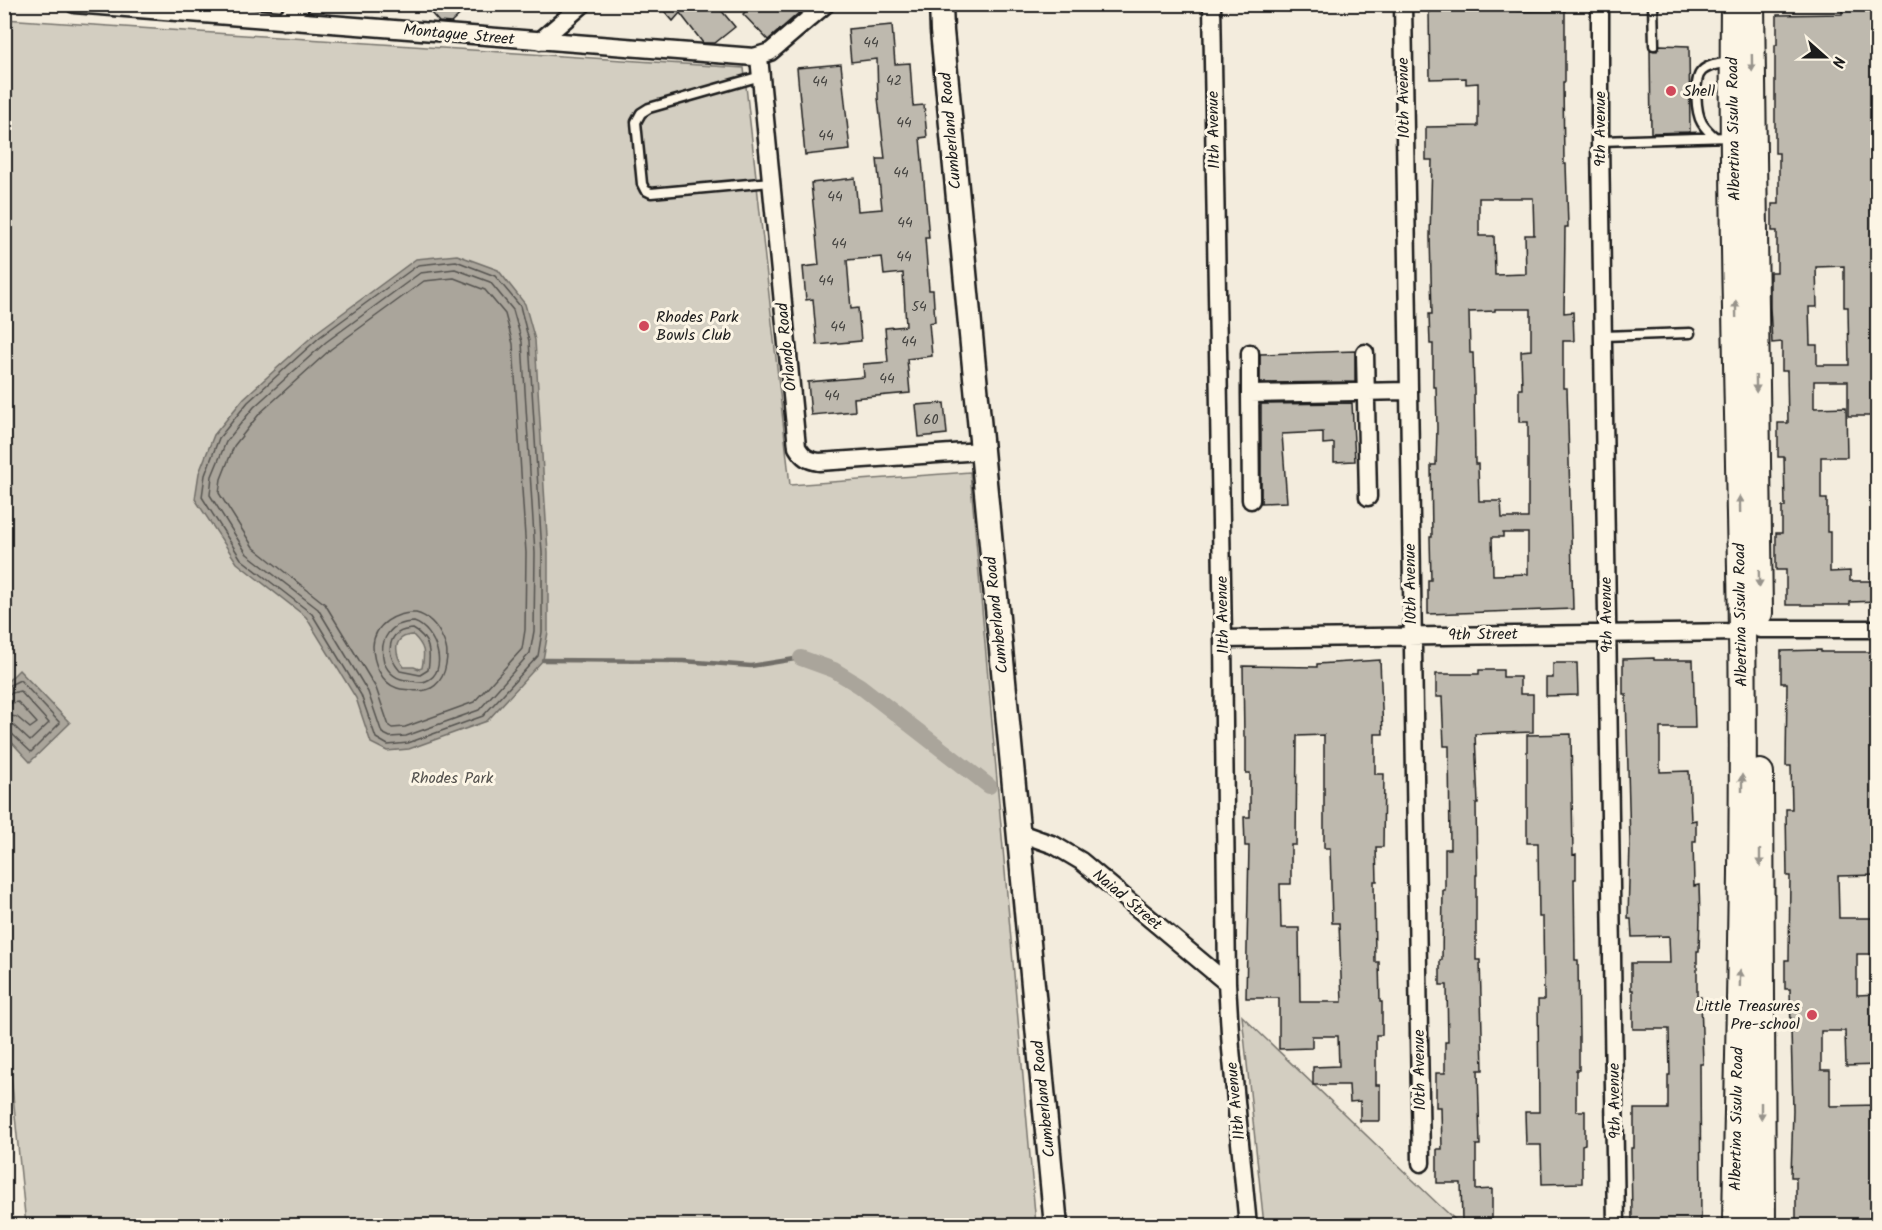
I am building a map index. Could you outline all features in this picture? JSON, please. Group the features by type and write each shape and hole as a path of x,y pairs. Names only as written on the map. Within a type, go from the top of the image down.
{"main road":[{"name":"Albertina Sisulu Road","path":"1734,4 1733,62 1724,137 1751,630 1742,794 1736,1226"},
{"name":"Albertina Sisulu Road","path":"1751,4 1751,630 1762,1226"}],"street":[{"name":"Montague Street","path":"74,4 759,57"},
{"path":"283,21 302,4"},
{"path":"540,41 583,4"},
{"path":"759,57 777,47 826,4"},
{"name":"Cumberland Road","path":"941,4 981,451 1056,1226"},
{"name":"11th Avenue","path":"1212,4 1227,983 1248,1226"},
{"name":"10th Avenue","path":"1403,4 1421,1163"},
{"name":"9th Avenue","path":"1600,4 1616,1226"},
{"name":"Orlando Road","path":"759,57 797,447 804,458 819,462 981,451"},
{"path":"1365,352 1368,497"},
{"path":"1250,353 1251,500"},
{"path":"1250,394 1408,391"},
{"name":"9th Street","path":"1223,639 1878,629"},
{"name":"Naiad Street","path":"1017,832 1054,844 1081,861 1227,983"}],"lane":[{"path":"1653,4 1654,45"},
{"path":"1724,137 1703,125 1698,115 1698,78 1701,71 1712,65 1733,62"},
{"path":"761,76 649,108 641,113 636,122 642,184 645,190 651,193 771,182"},
{"path":"1600,141 1656,136 1724,137"},
{"path":"1604,336 1690,333"}],"green space":[{"name":"Rhodes Park","path":"4,19 744,68 790,485 970,472 1036,1225 26,1225 4,1006"},
{"path":"1242,1016 1439,1205 1461,1225 1264,1225"}],"water":[{"path":"457,255 498,270 525,304 535,340 548,553 548,632 543,660 487,721 409,749 387,751 371,743 356,698 306,617 237,563 195,499 199,473 214,435 244,398 317,332 416,259","holes":["413,635 423,650 422,668 404,667 398,657 398,642 406,636"]},
{"path":"19,670 70,723 30,762 5,735 5,684"}],"building":[{"path":"423,4 471,4 451,23 439,22"},
{"path":"658,4 716,4 735,27 715,43 703,43 680,13 673,21"},
{"path":"753,4 809,4 768,40 743,14"},
{"path":"1842,5 1878,5 1878,416 1848,416 1848,381 1814,381 1814,408 1846,407 1847,457 1821,457 1821,499 1827,499 1830,572 1850,571 1850,581 1878,581 1878,601 1850,602 1850,605 1786,605 1786,570 1776,570 1776,533 1782,533 1782,507 1785,507 1784,457 1778,457 1778,423 1788,423 1787,371 1782,371 1782,342 1772,343 1770,307 1770,272 1777,272 1777,231 1772,231 1772,204 1779,204 1779,153 1775,153 1777,15 1842,14","holes":["1844,266 1844,307 1848,307 1849,365 1817,365 1817,345 1810,345 1809,307 1817,307 1816,267"]},
{"path":"1472,8 1518,9 1518,11 1565,10 1564,164 1566,164 1568,227 1565,227 1564,313 1573,312 1574,341 1563,341 1563,388 1567,388 1573,609 1428,614 1428,580 1431,580 1430,537 1432,537 1431,465 1436,465 1437,428 1436,387 1433,387 1433,344 1430,344 1429,314 1432,314 1430,237 1432,160 1426,160 1426,127 1478,126 1478,83 1466,84 1466,78 1430,79 1429,11 1472,11","holes":["1479,198 1533,198 1534,235 1525,235 1526,274 1495,275 1494,236 1479,236","1495,309 1531,309 1531,350 1521,351 1522,389 1519,389 1519,422 1528,422 1528,518 1502,518 1501,501 1479,501 1478,464 1475,464 1473,353 1470,353 1469,312 1495,311","1503,533 1528,533 1528,574 1493,575 1492,537 1503,537"]},
{"path":"892,25 895,64 910,63 913,106 924,105 927,137 920,138 929,238 925,238 929,290 933,290 935,322 929,323 932,356 907,359 910,393 854,398 855,411 811,415 808,382 864,377 863,364 888,362 885,328 906,326 903,273 884,275 882,257 847,260 851,309 858,308 861,341 817,345 813,299 806,300 803,267 819,265 811,183 855,178 858,211 882,209 877,159 885,159 878,98 877,59 851,62 848,29"},
{"path":"1660,45 1689,46 1690,132 1651,133 1650,50 1657,51"},
{"path":"841,64 850,150 805,155 797,68"},
{"path":"1355,351 1355,382 1260,383 1260,354"},
{"path":"944,403 947,434 919,437 916,405"},
{"path":"1352,403 1355,461 1334,462 1334,443 1323,444 1323,432 1282,434 1287,502 1261,503 1261,404"},
{"path":"1821,650 1821,652 1878,652 1878,875 1838,876 1839,918 1878,918 1878,954 1857,954 1857,995 1878,994 1878,1065 1846,1066 1845,1031 1821,1031 1821,1070 1830,1070 1830,1106 1878,1105 1878,1142 1875,1142 1876,1226 1796,1226 1796,1177 1791,1177 1793,1110 1790,989 1785,989 1785,960 1789,960 1790,876 1787,876 1786,809 1792,809 1791,766 1786,766 1787,683 1781,683 1781,651"},
{"path":"1654,658 1654,660 1693,660 1695,728 1660,728 1660,772 1689,771 1691,821 1696,820 1696,841 1693,841 1694,886 1699,885 1700,917 1697,997 1701,997 1703,1064 1700,1064 1701,1226 1633,1226 1632,1220 1631,1148 1634,1148 1634,1109 1668,1109 1668,1075 1670,1075 1669,1029 1633,1029 1633,990 1631,990 1631,963 1670,963 1669,936 1632,937 1631,919 1628,919 1630,843 1623,659"},
{"path":"1380,660 1383,734 1375,734 1375,774 1384,774 1383,847 1376,847 1377,881 1374,881 1375,962 1379,962 1380,1002 1382,1002 1382,1035 1376,1035 1376,1085 1380,1085 1380,1121 1360,1121 1360,1101 1350,1102 1349,1085 1313,1085 1313,1067 1339,1066 1338,1036 1312,1036 1312,1048 1279,1049 1279,998 1246,998 1249,846 1245,846 1244,817 1250,817 1250,773 1246,773 1243,666 1317,667 1317,664","holes":["1324,735 1324,848 1330,848 1332,923 1339,923 1342,1002 1300,1002 1299,928 1281,928 1280,884 1291,884 1291,845 1296,845 1297,736"]},
{"path":"1553,663 1577,663 1578,695 1546,696 1546,678 1553,678"},
{"path":"1479,670 1503,670 1503,677 1520,677 1520,694 1533,694 1533,732 1475,734 1478,804 1476,804 1476,960 1480,960 1483,1070 1478,1070 1480,1145 1476,1145 1476,1190 1492,1189 1492,1219 1462,1220 1461,1183 1437,1183 1437,1149 1442,1149 1441,1107 1436,1107 1436,1073 1445,1073 1445,1042 1448,1042 1447,985 1440,985 1440,960 1442,960 1445,849 1450,849 1449,746 1444,746 1442,697 1436,697 1436,674 1479,674"},
{"path":"1571,734 1573,855 1576,854 1575,960 1578,960 1579,1070 1576,1070 1576,1111 1585,1111 1585,1144 1582,1145 1582,1183 1542,1184 1541,1145 1526,1145 1525,1112 1539,1112 1538,1000 1544,1000 1543,917 1539,917 1538,843 1527,843 1527,735"}],"waterway":[{"path":"543,660 683,661 751,666 801,658"},
{"path":"801,658 834,670 860,686 989,786"}],"place":[{"name":"Shell","path":"1671,91"},
{"name":"Rhodes Park Bowls Club","path":"644,326"},
{"name":"Little Treasures Pre-school","path":"1812,1015"}]}
